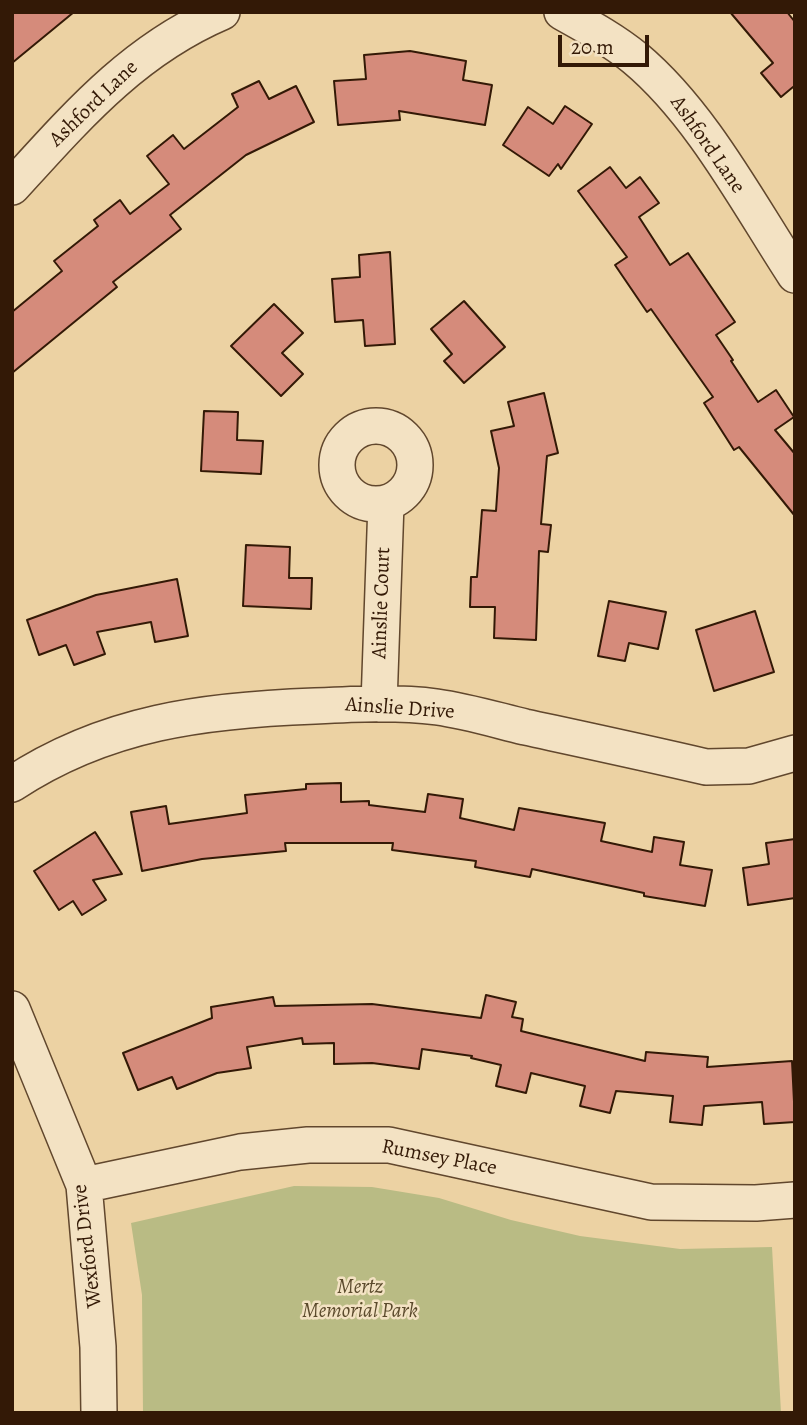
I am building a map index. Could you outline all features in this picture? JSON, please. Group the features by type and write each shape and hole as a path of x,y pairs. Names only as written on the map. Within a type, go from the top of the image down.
{"street":[{"name":"Ashford Lane","path":"12,187 79,113 134,63 162,44 222,12"},
{"name":"Ashford Lane","path":"562,12 607,37 634,58 655,76 692,117 795,275"},
{"name":"Ainslie Court","path":"379,704 386,503"},
{"name":"Ainslie Drive","path":"12,784 83,745 123,731 179,718 276,708 379,704 438,707 706,767 749,766 795,753"},
{"name":"Wexford Drive","path":"12,1009 25,1035 62,1136 84,1185 98,1347 99,1413"},
{"name":"Rumsey Place","path":"84,1185 240,1152 308,1145 389,1145 651,1202 756,1203 795,1200"}],"green space":[{"name":"Mertz Memorial Park","path":"294,1186 372,1187 439,1198 511,1220 580,1236 680,1249 772,1247 781,1413 143,1413 142,1295 131,1223"}],"building":[{"path":"12,12 74,12 12,63"},
{"path":"730,12 787,12 795,22 795,89 793,87 781,97 761,73 773,63"},
{"path":"410,51 466,61 463,80 492,85 485,125 399,111 400,120 338,125 334,81 366,79 364,55"},
{"path":"259,81 269,99 296,86 314,122 246,155 170,215 181,229 113,282 117,287 12,373 12,312 62,271 54,261 98,226 94,220 120,200 130,214 169,184 147,156 173,135 184,149 238,107 232,94"},
{"path":"565,106 592,124 561,169 558,164 549,176 503,145 528,107 553,124"},
{"path":"610,167 626,188 640,177 659,203 639,217 670,265 688,253 735,322 716,335 758,402 776,390 794,417 775,430 795,454 795,516 739,447 734,450 704,403 713,397 651,309 647,312 615,265 627,257 578,191"},
{"path":"390,252 395,344 365,346 363,320 335,322 332,279 360,277 359,255"},
{"path":"464,301 505,347 464,383 444,361 452,354 431,329"},
{"path":"274,304 303,333 282,353 303,374 281,396 231,346"},
{"path":"544,393 558,453 547,456 541,524 551,525 548,552 539,551 536,640 494,638 495,607 470,607 471,577 477,577 482,510 496,511 499,468 491,431 514,426 508,402"},
{"path":"204,411 238,412 237,440 263,441 261,474 201,471"},
{"path":"246,545 290,547 289,578 312,578 311,609 243,606"},
{"path":"177,579 188,636 155,642 151,622 97,632 105,654 74,665 66,645 39,655 27,620 96,595"},
{"path":"609,601 666,612 658,649 629,643 625,661 598,656"},
{"path":"755,611 774,672 714,691 696,630"},
{"path":"341,783 341,802 369,801 369,805 425,812 428,794 463,799 460,818 514,830 519,808 605,823 601,841 652,852 654,837 684,842 680,865 712,870 705,906 644,896 644,893 532,869 530,877 475,867 476,861 392,850 393,843 285,843 286,851 202,859 142,871 131,812 166,806 169,824 247,813 245,795 306,789 306,784"},
{"path":"95,832 122,874 93,880 106,900 82,915 73,901 59,910 34,871"},
{"path":"795,839 795,898 748,905 743,868 769,864 766,843"},
{"path":"486,995 516,1002 512,1017 523,1019 521,1031 645,1061 646,1052 708,1057 707,1067 792,1061 795,1122 764,1124 762,1102 704,1106 702,1125 670,1122 673,1096 616,1091 610,1113 580,1106 585,1086 531,1073 526,1093 496,1086 501,1065 471,1058 472,1056 422,1049 419,1069 372,1063 334,1064 334,1043 303,1044 302,1038 247,1047 251,1068 217,1073 177,1089 172,1077 138,1090 123,1053 212,1018 211,1007 273,997 275,1006 372,1004 481,1018"}]}
